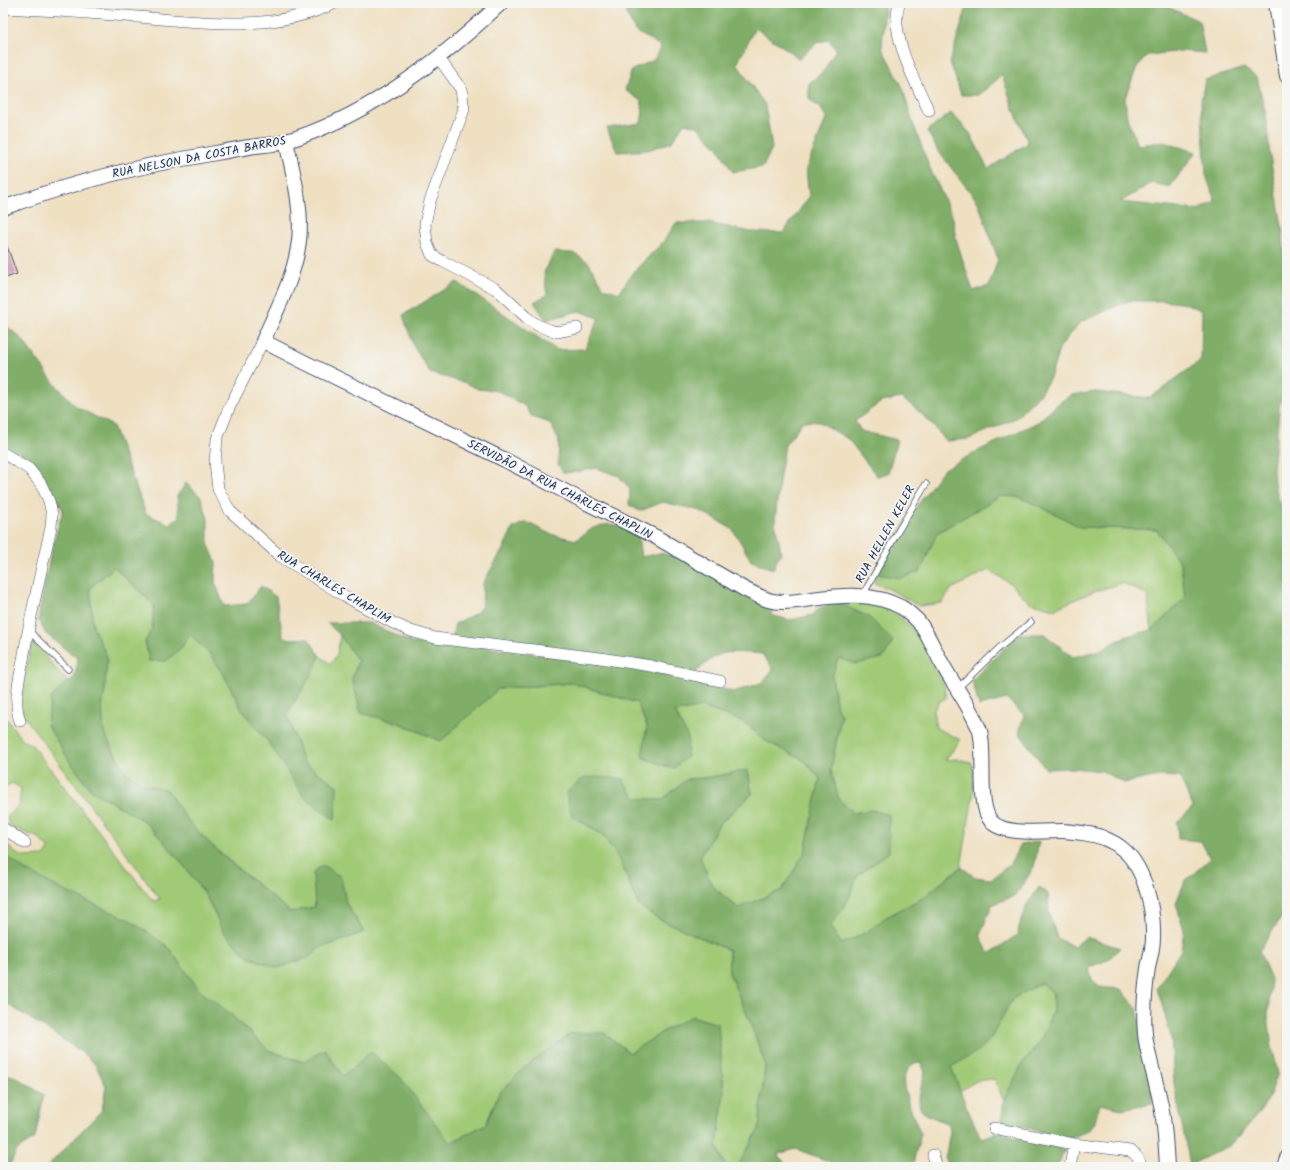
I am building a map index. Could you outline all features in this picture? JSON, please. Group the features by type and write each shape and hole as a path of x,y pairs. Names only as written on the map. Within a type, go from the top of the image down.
{"street":[{"path":"3,8 67,7 201,22 250,23 281,20 303,15 334,3"},
{"name":"RUA NELSON DA COSTA BARROS","path":"3,208 27,199 109,174 176,160 286,141 335,123 373,102 417,73 478,24 501,3"},
{"path":"900,3 897,15 898,33 909,68 929,111"},
{"path":"1280,12 1287,76"},
{"path":"438,57 461,89 464,108 430,201 425,224 427,243 432,255 496,289 526,317 537,325 557,332 577,328"},
{"name":"RUA CHARLES CHAPLIM","path":"286,141 300,213 299,240 293,271 263,341 229,408 217,439 215,462 218,489 230,511 280,556 348,598 393,623 411,631 435,638 600,658 651,666 720,681"},
{"name":"SERVIDÃO DA RUA CHARLES CHAPLIN","path":"263,341 505,460 656,537 744,589 764,598 783,602 863,595 891,603 909,612 918,621 928,637 967,704 980,731 983,767 983,801 985,813 991,822 997,827 1005,829 1031,832 1063,831 1093,834 1111,841 1121,847 1132,859 1142,876 1147,892 1153,924 1153,941 1148,971 1145,1005 1145,1034 1162,1111 1167,1167"},
{"path":"3,453 29,469 41,484 49,501 52,515 51,528 28,630 16,703 20,721"},
{"path":"3,828 25,843"},
{"path":"994,1128 1074,1144 1130,1151 1136,1154 1140,1161 1141,1167"},
{"path":"1070,1167 1074,1144"},
{"path":"933,1155 937,1167"},
{"path":"1284,1167 1287,1158"}],"lane":[{"name":"RUA HELLEN KELER","path":"863,595 896,533 926,484"},
{"path":"957,689 1000,648 1031,622"},
{"path":"28,630 68,669"}],"green space":[{"path":"634,3 885,3 882,48 903,88 911,118 929,166 953,218 956,239 973,291 989,286 998,259 978,202 938,151 927,131 951,113 970,133 988,169 1028,143 1002,75 979,95 961,95 950,62 968,3 1159,3 1199,21 1205,53 1182,51 1148,55 1137,67 1125,98 1127,118 1138,145 1163,142 1196,152 1170,187 1152,183 1120,202 1198,210 1215,201 1206,175 1201,101 1205,80 1244,68 1257,78 1266,115 1270,156 1283,232 1285,267 1282,295 1287,329 1287,383 1280,402 1273,469 1274,483 1287,525 1287,906 1283,915 1259,951 1271,979 1268,1016 1272,1047 1278,1073 1269,1098 1260,1112 1231,1145 1190,1165 1174,1084 1171,1036 1157,988 1181,950 1184,930 1176,903 1185,881 1210,859 1201,841 1178,839 1177,822 1193,807 1180,777 1160,776 1124,783 1102,771 1072,768 1046,769 1019,733 1024,715 1007,699 979,706 972,680 1019,634 1044,634 1073,657 1098,651 1127,636 1152,630 1185,598 1181,564 1157,530 1080,527 1019,497 1000,496 937,533 920,572 900,578 877,574 904,524 943,470 1038,422 1060,402 1071,395 1096,392 1150,398 1201,360 1202,311 1187,304 1164,301 1128,301 1081,322 1060,347 1050,378 1039,395 1016,418 969,439 946,441 920,412 901,398 881,402 855,421 861,431 897,440 888,473 877,476 848,439 820,422 803,421 785,445 775,522 781,552 773,569 751,561 732,529 701,511 663,502 640,511 629,505 630,489 619,476 596,468 578,472 563,473 558,464 559,441 550,423 532,417 525,406 498,391 478,389 466,383 430,373 414,347 403,315 457,282 557,350 585,349 599,318 579,311 546,320 534,302 547,295 544,273 554,252 573,253 588,262 604,288 619,293 633,272 663,242 676,223 709,223 751,232 783,233 809,197 806,169 826,119 822,110 809,99 809,83 824,71 836,49 829,40 818,42 799,59 755,28 737,64 765,105 772,148 763,167 733,172 718,148 697,126 684,123 672,142 648,150 617,152 607,128 641,123 643,112 641,101 625,90 632,70 654,60 661,46 635,31 626,13"},
{"path":"3,323 22,339 54,383 77,407 113,426 146,514 169,524 179,517 177,496 186,483 201,497 208,519 208,543 216,562 215,582 224,606 247,604 261,586 276,597 283,637 291,639 308,638 320,656 311,675 287,714 303,762 337,786 335,820 303,796 269,743 242,710 223,673 210,654 190,635 181,648 166,661 149,661 145,642 152,629 154,605 114,567 90,588 93,627 107,657 102,709 104,733 125,772 143,784 167,790 185,817 203,837 290,912 315,907 313,873 322,865 341,877 346,903 364,932 321,947 309,957 278,968 249,957 224,933 206,896 185,867 164,842 144,821 91,790 71,763 47,725 51,698 74,678 78,659 46,634 38,619 51,552 63,510 39,468 21,453 3,448"},
{"path":"1000,496 1019,497 1080,527 1157,530 1181,564 1185,598 1152,630 1147,595 1123,583 1092,592 1054,609 1029,602 1010,583 989,570 951,589 942,603 919,606 889,589 874,583 877,574 900,578 920,572 937,533"},
{"path":"526,522 550,534 576,540 593,528 609,524 637,529 641,557 660,553 728,570 773,595 771,615 790,620 813,615 819,608 838,603 869,617 893,641 883,658 856,664 838,658 832,677 837,708 841,715 831,770 839,800 854,813 872,810 889,815 889,852 857,876 849,898 830,927 842,944 867,932 885,918 924,897 961,867 975,877 991,879 1009,865 1021,845 1039,841 1034,867 1016,895 992,905 980,935 989,954 1017,935 1025,908 1039,887 1048,894 1049,912 1057,938 1074,947 1086,937 1120,948 1108,960 1089,967 1091,978 1099,987 1121,989 1137,1008 1153,1083 1152,1103 1122,1109 1100,1104 1094,1125 1090,1129 1068,1140 1001,1120 1004,1100 1022,1064 1040,1042 1053,1010 1053,992 1041,983 1012,999 991,1038 981,1049 951,1067 967,1108 981,1138 1000,1132 1017,1138 1065,1149 1057,1167 948,1167 945,1159 950,1132 949,1124 928,1115 920,1108 919,1098 925,1072 920,1062 914,1063 904,1076 907,1098 921,1134 913,1167 839,1167 836,1164 796,1149 778,1154 786,1165 796,1167 737,1167 759,1129 765,1064 749,1019 729,973 729,950 659,919 639,906 620,861 603,835 572,816 566,793 585,777 622,778 635,798 662,800 687,779 705,778 748,770 752,794 719,824 700,857 712,886 738,908 782,890 805,852 820,778 805,761 766,741 742,721 702,707 675,712 688,738 687,757 673,769 642,757 647,726 637,703 572,683 498,689 441,741 399,723 361,713 352,679 358,661 340,635 327,623 370,623 412,643 469,645 644,669 708,684 733,692 762,683 773,669 762,654 735,652 724,653 710,660 695,673 452,636 455,624 476,613 482,606 483,583 502,551 513,528"},
{"path":"114,567 154,605 152,629 145,642 181,648 190,635 210,654 223,673 242,710 335,820 337,786 303,762 287,714 311,675 320,656 331,664 337,654 340,635 358,661 352,679 361,713 399,723 440,741 498,689 572,683 637,703 647,726 642,757 687,757 688,738 675,712 702,707 742,721 766,741 805,761 820,779 805,852 782,890 738,908 712,886 700,857 719,824 752,794 748,770 705,778 687,779 662,800 635,798 572,816 603,835 620,861 639,906 659,919 729,950 729,973 749,1019 765,1064 759,1129 737,1167 726,1167 717,1145 724,1090 667,1029 630,1053 604,1033 523,1069 499,1093 486,1124 450,1143 427,1113 371,1052 343,1076 268,1050 226,1010 201,992 167,946 25,870 3,854 3,838 13,852 24,857 44,856 49,849 37,837 10,827 7,816 19,805 21,788 12,783 3,788 3,714 23,741 31,744 151,899 154,901 160,899 18,708 32,642 68,682 63,686 47,725 71,763 91,790 144,821 164,842 185,867 206,896 224,933 249,957 278,968 309,957 321,947 364,932 346,903 341,877 322,865 314,873 315,907 290,912 203,837 185,817 167,790 143,784 125,772 104,733 102,709 107,657 93,627 90,588"},
{"path":"859,597 889,608 924,638 944,684 946,698 939,702 933,711 936,728 961,740 945,760 957,759 971,762 974,771 973,797 961,867 924,897 885,918 867,932 842,944 830,927 849,898 857,876 889,852 872,810 854,813 839,800 831,770 841,715 837,708 832,677 838,657 856,664 869,617 838,603"},
{"path":"3,854 25,870 64,891 130,920 167,946 201,992 226,1010 268,1050 303,1062 325,1049 343,1076 371,1052 400,1077 450,1143 486,1124 499,1093 523,1069 571,1033 604,1033 630,1053 667,1029 692,1016 718,1024 724,1090 717,1145 726,1167 47,1167 102,1110 106,1086 95,1064 79,1050 3,1001"},
{"path":"1041,983 1053,992 1053,1010 1040,1042 1022,1064 1004,1100 994,1079 976,1081 960,1091 951,1067 981,1049 991,1038 1012,999"},
{"path":"3,1073 16,1077 44,1095 35,1138 17,1150 9,1167 3,1167"}],"building":[{"path":"3,235 17,274 3,279"}]}
